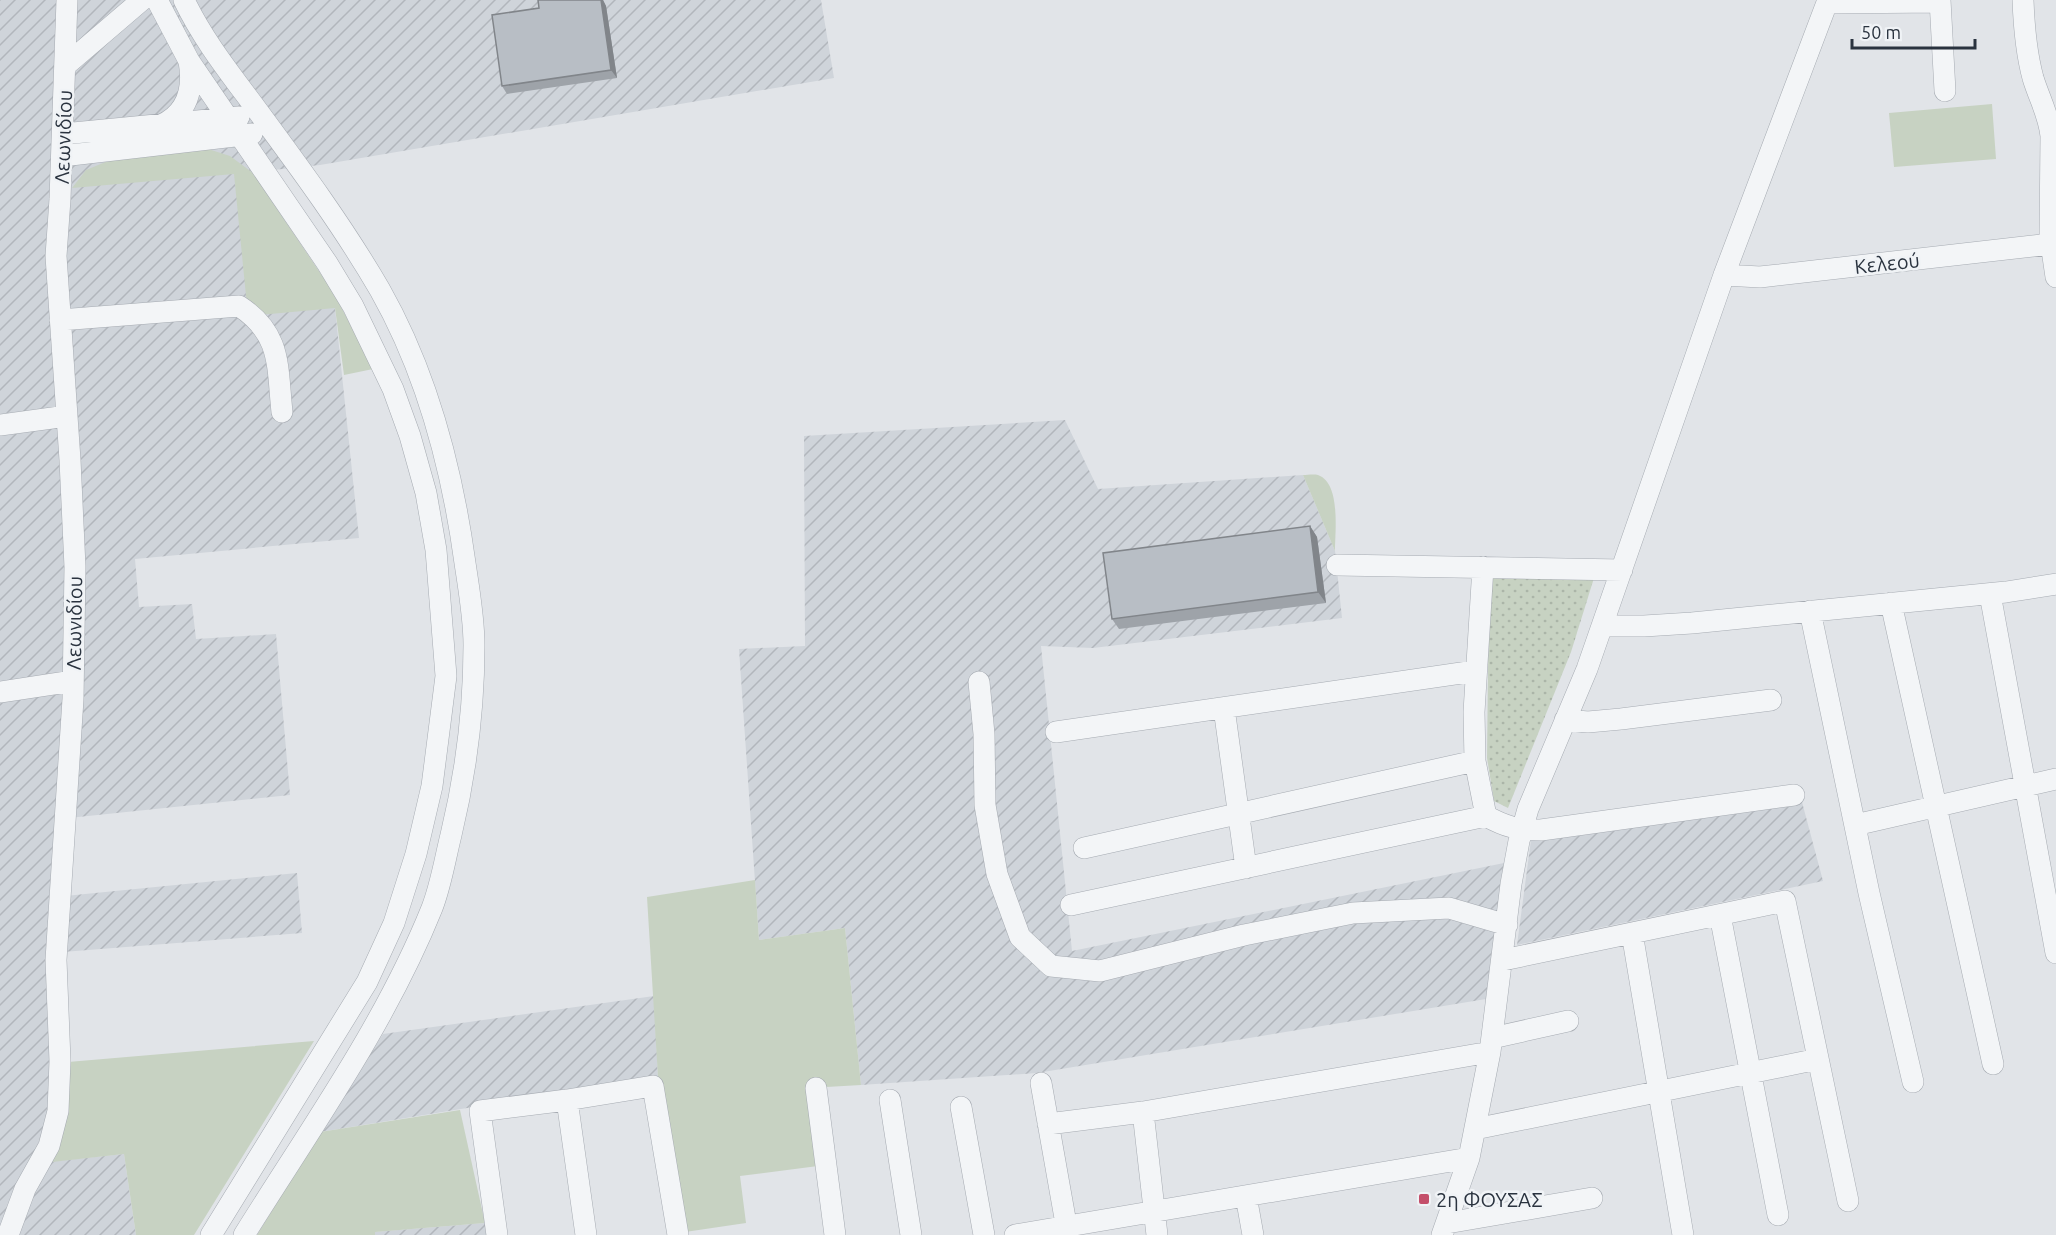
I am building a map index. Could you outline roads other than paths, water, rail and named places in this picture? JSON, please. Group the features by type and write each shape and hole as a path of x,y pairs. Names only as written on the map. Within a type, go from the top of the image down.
{"street":[{"name":"Λεωνιδίου","path":"8,1235 25,1189 49,1146 58,1111 60,1061 56,960 73,681 75,567 56,256 67,0"},
{"path":"66,65 142,0"},
{"path":"156,0 189,61 353,306 393,389 410,436 426,494 437,561 446,676 432,786 416,854 394,923 367,982 211,1235"},
{"path":"184,0 213,51 352,244 406,340 445,453 458,512 469,587 474,643 470,722 461,792 433,904 410,956 358,1053 244,1235"},
{"path":"2023,0 2026,49 2034,81 2049,119 2051,244 2056,277"},
{"path":"1444,1229 1469,1158 1475,1129 1491,1045 1511,884 1519,841 1532,799 1587,669 1724,275 1827,1 1940,1 1945,91"},
{"path":"159,126 181,112 188,100 192,76 189,61"},
{"path":"62,156 266,122"},
{"path":"63,134 159,126 235,127"},
{"name":"Κελεού","path":"1724,275 1760,277 2051,244"},
{"path":"60,320 239,306 260,322 272,341 276,352 282,412"},
{"path":"0,425 67,416"},
{"path":"1338,565 1622,570"},
{"path":"1483,567 1475,671 1475,761 1486,816"},
{"path":"1602,626 1644,627 1692,623 1990,594 2056,584"},
{"path":"1990,594 2056,953"},
{"path":"1892,603 1993,1064"},
{"path":"1810,611 1912,1082"},
{"path":"1056,732 1475,671"},
{"path":"0,692 73,681"},
{"path":"979,682 984,734 985,805 997,874 1020,937 1051,966 1100,971 1244,935 1353,913 1449,909 1507,925"},
{"path":"1565,720 1588,722 1610,720 1771,700"},
{"path":"1224,708 1246,868"},
{"path":"1084,848 1475,761"},
{"path":"1855,825 2056,779"},
{"path":"1071,905 1486,816 1505,826 1523,830 1541,830 1794,795"},
{"path":"1503,960 1785,901 1848,1201"},
{"path":"1720,915 1778,1215"},
{"path":"1632,933 1683,1235"},
{"path":"1048,1124 1143,1112 1491,1045 1568,1021"},
{"path":"1475,1129 1818,1059"},
{"path":"1041,1083 1067,1230"},
{"path":"497,1235 480,1111 653,1086 678,1235"},
{"path":"816,1088 835,1235"},
{"path":"567,1100 586,1235"},
{"path":"890,1100 911,1235"},
{"path":"962,1107 984,1235"},
{"path":"1143,1112 1157,1235"},
{"path":"1015,1235 1067,1230 1154,1211 1469,1158"},
{"path":"1246,1196 1253,1235"},
{"path":"1444,1229 1592,1198"}],"place":[{"name":"2η ΦΟΥΣΑΣ","path":"1424,1199"}]}
